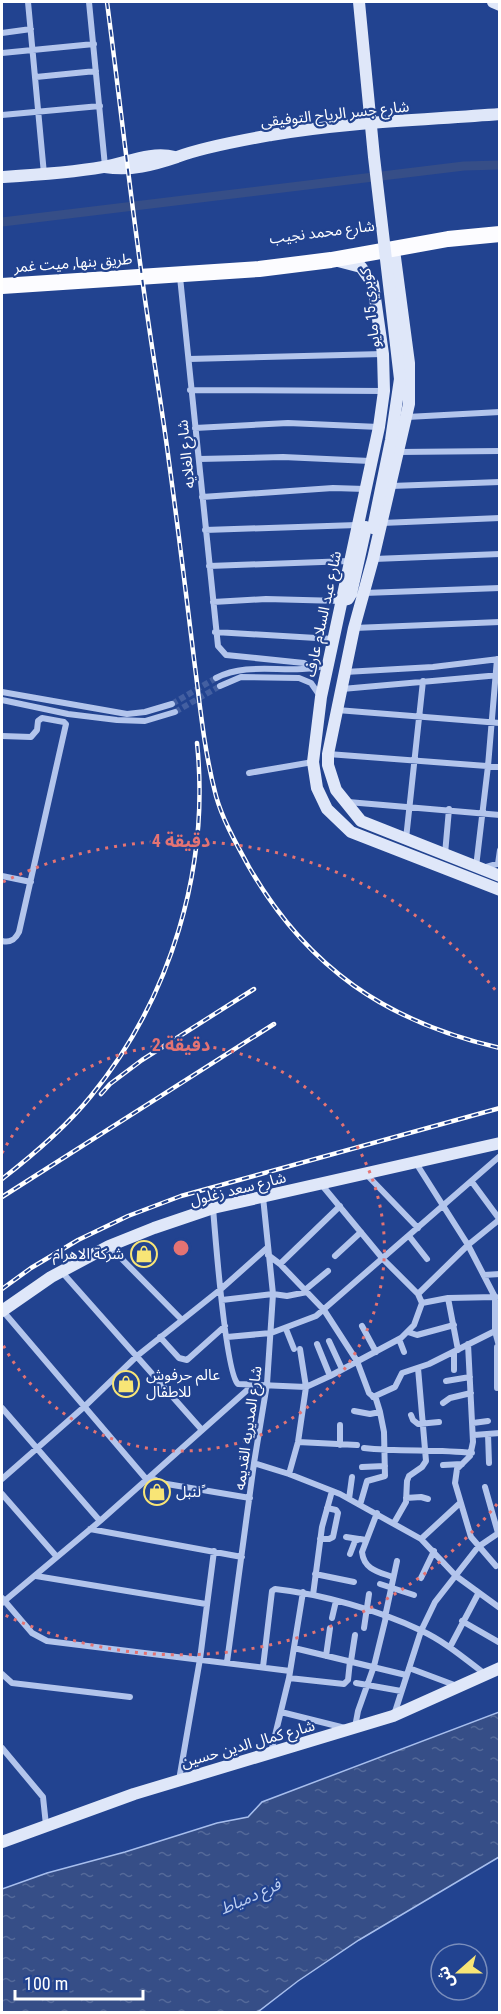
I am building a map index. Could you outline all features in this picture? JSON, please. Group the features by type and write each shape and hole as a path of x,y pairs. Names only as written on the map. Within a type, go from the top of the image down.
{"highway":[{"name":"شارع محمد نجيب","path":"148,271 180,273 500,224"},
{"name":"شارع محمد نجيب","path":"148,271 331,260 448,239 500,234"},
{"name":"طريق بنها, ميت غمر","path":"2,278 48,278 148,271"},
{"name":"طريق بنها, ميت غمر","path":"2,286 48,278"}],"main road":[{"name":"كوبري 15 مايو","path":"351,2 370,196 392,377 389,415 369,526 368,550 373,559"},
{"name":"كوبري 15 مايو","path":"340,601 348,599 351,594 392,440 400,379 359,2"},
{"path":"493,2 500,5"},
{"name":"شارع جسر الرياح التوفيقى","path":"2,177 105,166 134,168 163,163 176,157 254,138 322,128 500,114"},
{"name":"شارع عبد السلام عارف","path":"394,250 409,363 410,391 407,417 391,486 349,561 321,697 313,767 317,788 324,804 351,832 484,870"},
{"name":"شارع عبد السلام عارف","path":"331,260 356,265 369,276 373,285 383,354 384,391 365,489 369,526"},
{"name":"شارع عبد السلام عارف","path":"373,559 354,628 328,754 330,773 341,799 361,821 484,870 500,890"},
{"path":"313,767 321,778 330,773"},
{"path":"324,804 327,797 341,799"},
{"name":"شارع سعد زغلول","path":"2,1311 61,1271 109,1246 154,1227 213,1208 500,1143"},
{"name":"شارع كمال الدين حسين","path":"2,1842 179,1780 393,1716 500,1668"}],"street":[{"path":"28,2 44,174"},
{"path":"89,2 105,166"},
{"path":"2,33 31,29"},
{"path":"2,53 94,44"},
{"path":"36,77 96,71"},
{"path":"2,115 100,106"},
{"name":"شارع الغلايه","path":"180,273 215,632"},
{"path":"189,359 383,354"},
{"path":"190,390 384,391"},
{"path":"407,417 500,412"},
{"path":"195,428 288,423 378,427"},
{"path":"398,452 500,451"},
{"path":"199,459 283,457 370,460"},
{"path":"391,486 500,482"},
{"path":"202,496 333,488 365,489"},
{"path":"205,530 369,526 500,518"},
{"path":"373,559 500,554"},
{"path":"209,566 349,561"},
{"path":"364,593 500,588"},
{"path":"213,602 266,599 340,601"},
{"path":"354,628 500,622"},
{"path":"312,669 304,663 226,655 218,646 215,632 333,639"},
{"path":"345,672 433,667 498,659 496,723 483,813 484,870"},
{"path":"216,678 245,668 312,669 328,665"},
{"path":"342,689 498,675"},
{"path":"220,686 241,677 299,678 311,683 321,697"},
{"path":"406,840 423,681"},
{"path":"2,692 127,714 145,712 172,704"},
{"path":"2,700 68,714 117,720 145,721 175,712"},
{"path":"337,710 496,723"},
{"path":"2,736 30,737 42,718 64,722 66,726 19,932 17,937 5,942"},
{"path":"328,754 500,767"},
{"path":"249,773 313,767"},
{"path":"341,799 500,815"},
{"path":"445,855 449,809"},
{"path":"484,870 500,850"},
{"path":"2,876 31,882"},
{"path":"227,1337 271,1333 309,1320 324,1310 500,1156"},
{"path":"415,1162 468,1245 497,1297 495,1331 498,1346 497,1388"},
{"path":"366,1174 418,1228"},
{"path":"418,1294 468,1245 499,1220 472,1182"},
{"path":"213,1208 225,1326 234,1380 238,1383 306,1387 399,1339 414,1324 422,1303 418,1294 383,1259 321,1184"},
{"name":"شارع المديريه القديمه","path":"227,1662 267,1384 271,1333 273,1294 263,1197"},
{"path":"280,1264 340,1206"},
{"path":"335,1256 361,1232"},
{"path":"409,1236 427,1259"},
{"path":"109,1246 182,1320"},
{"path":"2,1479 84,1407 137,1356 267,1251 324,1310 357,1361 369,1393 377,1402 385,1450 385,1476 367,1481 360,1505"},
{"path":"61,1271 202,1430"},
{"path":"222,1300 273,1294 287,1296 306,1291 328,1271"},
{"path":"484,1275 500,1274"},
{"path":"422,1303 448,1298 497,1297"},
{"path":"448,1298 456,1351 454,1370"},
{"path":"2,1311 84,1407 149,1478 161,1483 250,1498"},
{"path":"408,1332 417,1335 453,1325"},
{"path":"160,1337 179,1358 187,1360 225,1326"},
{"path":"362,1326 376,1352"},
{"path":"286,1329 297,1349 306,1387 298,1442 289,1474"},
{"path":"373,1396 395,1387 402,1372 418,1368 495,1331"},
{"path":"399,1339 404,1352"},
{"path":"329,1341 342,1369"},
{"path":"317,1344 330,1376"},
{"path":"468,1344 474,1435 472,1453 454,1478 468,1530 478,1547 496,1566"},
{"path":"394,1523 404,1509 409,1476 424,1465 426,1450 418,1368"},
{"path":"446,1381 471,1377"},
{"path":"254,1384 100,1521 36,1576 2,1601 32,1633 47,1641 262,1667 289,1675 344,1684 348,1680 355,1635"},
{"path":"443,1403 450,1398 471,1393"},
{"path":"2,1408 100,1521"},
{"path":"354,1411 370,1414 380,1412"},
{"path":"411,1415 415,1422 423,1424 439,1422"},
{"path":"473,1423 488,1421"},
{"path":"340,1425 340,1445"},
{"path":"474,1435 500,1433"},
{"path":"488,1434 489,1463"},
{"path":"298,1442 385,1450 472,1453"},
{"path":"254,1463 332,1491 422,1539 456,1576 500,1608"},
{"path":"443,1465 462,1464"},
{"path":"362,1467 385,1466"},
{"path":"349,1499 352,1477"},
{"path":"393,1716 421,1630 435,1602 478,1547 499,1532 485,1487"},
{"path":"313,1595 320,1539 332,1491"},
{"path":"2,1494 57,1557"},
{"path":"406,1498 428,1499"},
{"path":"422,1539 459,1503"},
{"path":"320,1539 333,1537 338,1513 334,1509 327,1508"},
{"path":"377,1513 363,1540 362,1552 365,1563 372,1570 393,1577"},
{"path":"90,1529 242,1557"},
{"path":"346,1537 363,1540"},
{"path":"350,1554 355,1541 363,1540"},
{"path":"179,1780 200,1659 214,1551"},
{"path":"421,1578 434,1551"},
{"path":"281,1712 353,1729 374,1666 397,1561"},
{"path":"315,1574 354,1582"},
{"path":"36,1576 206,1604"},
{"path":"380,1584 414,1595"},
{"path":"262,1667 274,1589 303,1592 336,1601 421,1630 450,1647 485,1675"},
{"path":"271,1752 289,1675 303,1592"},
{"path":"450,1647 478,1593"},
{"path":"364,1628 369,1594"},
{"path":"332,1618 336,1601"},
{"path":"462,1621 500,1643"},
{"path":"326,1656 330,1628"},
{"path":"294,1648 406,1675"},
{"path":"409,1668 460,1687"},
{"path":"2,1674 12,1683 130,1697"},
{"path":"356,1683 401,1691"},
{"path":"2,1748 43,1797 46,1825"}],"water":[{"name":"فرع دمياط","path":"499,1712 499,1857 359,1940 298,1981 259,2011 2,2012 2,1889 47,1873 125,1852 217,1823 248,1817 262,1802"}],"waterway":[{"path":"2,222 464,166 500,165"}],"tunnel":[{"path":"172,704 216,678"},
{"path":"175,712 220,686"}],"railway":[{"path":"107,2 137,243 172,486 203,728 212,779 226,824 272,903 324,962 354,986 386,1006 421,1023 459,1037 500,1048"},
{"path":"2,1179 49,1140 91,1096 119,1058 143,1017 163,974 179,930 190,884 197,837 199,790 197,743"},
{"path":"101,1094 110,1084 142,1060 254,989"},
{"path":"2,1197 274,1024"},
{"path":"2,1289 31,1268 78,1240 128,1216 181,1196 500,1108"}],"place":[{"name":"شركة الاهرام","path":"144,1254"},
{"name":"عالم حرفوش للاطفال","path":"126,1384"},
{"name":"لنبل ً","path":"157,1492"}]}
